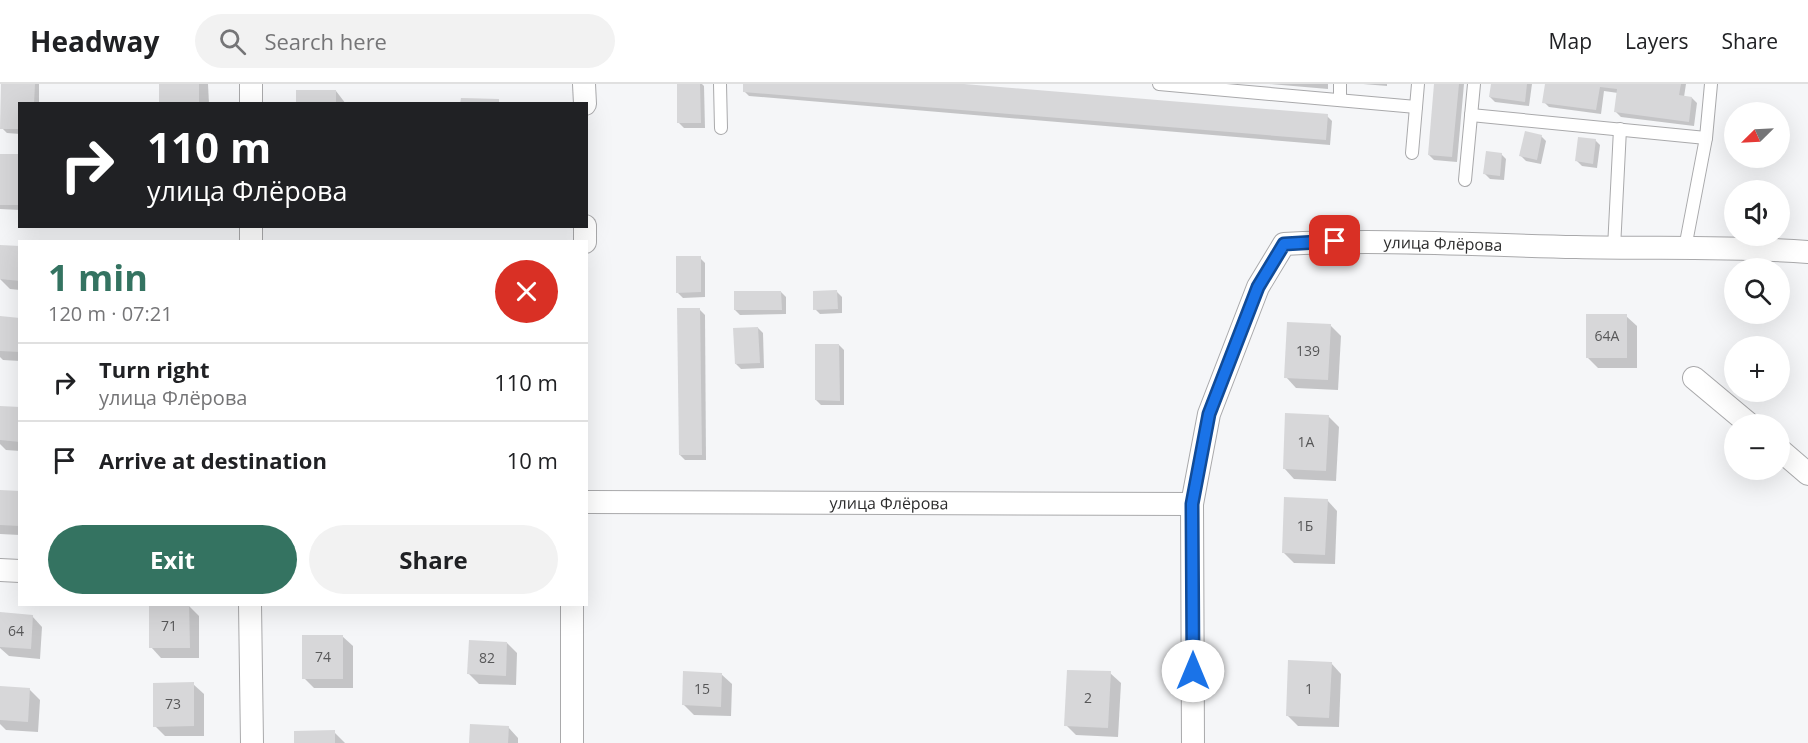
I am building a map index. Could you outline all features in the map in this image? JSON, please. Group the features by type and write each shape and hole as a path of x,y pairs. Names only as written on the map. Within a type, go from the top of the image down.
{"street":[{"path":"251,84 251,102"},
{"path":"584,84 585,102"},
{"name":"улица Флёрова","path":"1193,743 1192,504 1209,414 1258,287 1284,244 1335,241 1614,248 1769,249 1808,252"},
{"path":"1694,378 1737,414"},
{"path":"1790,458 1808,474"},
{"name":"улица Флёрова","path":"588,502 1192,504"},
{"path":"0,570 18,571"},
{"path":"250,606 252,743"},
{"path":"572,606 572,743"}],"lane":[{"path":"720,84 721,128"},
{"path":"1160,84 1416,107"},
{"path":"1340,100 1341,84"},
{"path":"1412,153 1418,84"},
{"path":"1465,180 1474,84"},
{"path":"1685,248 1706,138 1711,84"},
{"path":"1471,115 1706,138"},
{"path":"1614,248 1620,129"}],"building":[{"path":"1,84 35,84 34,102 18,102 18,129 0,129"},
{"path":"159,84 199,84 199,102 159,102"},
{"path":"677,84 700,84 701,123 677,123"},
{"path":"743,84 964,84 1328,114 1326,140 743,92"},
{"path":"1434,84 1459,84 1452,157 1428,155"},
{"path":"1491,84 1527,84 1525,102 1489,97"},
{"path":"1545,84 1681,84 1679,95 1692,97 1689,122 1614,112 1617,89 1600,87 1596,110 1542,103"},
{"path":"296,90 336,90 336,102 296,102"},
{"path":"461,98 499,99 499,102 460,102"},
{"path":"1525,131 1542,135 1537,160 1519,156"},
{"path":"1578,137 1596,139 1593,164 1575,161"},
{"path":"1486,151 1502,153 1500,176 1483,174"},
{"path":"0,154 18,154 18,205 0,205"},
{"path":"0,245 18,246 18,281 0,279"},
{"path":"676,256 701,256 701,292 676,293"},
{"path":"837,290 838,309 813,310 813,291"},
{"path":"734,291 781,291 782,310 734,310"},
{"path":"677,308 700,308 702,455 679,455"},
{"path":"1586,314 1627,314 1627,358 1586,358"},
{"path":"0,316 18,318 18,352 0,351"},
{"path":"1287,322 1331,324 1328,380 1284,378"},
{"path":"758,327 760,363 735,364 733,328"},
{"path":"815,344 839,344 840,401 815,400"},
{"path":"0,406 18,407 18,442 0,440"},
{"path":"1285,413 1329,415 1326,471 1283,469"},
{"path":"0,490 18,491 18,526 0,525"},
{"path":"1284,497 1328,499 1325,555 1282,553"},
{"path":"149,606 189,606 190,648 149,648"},
{"path":"0,612 33,615 31,649 0,647"},
{"path":"302,635 343,635 343,679 302,679"},
{"path":"469,640 507,642 506,676 467,674"},
{"path":"1288,660 1332,662 1329,718 1286,716"},
{"path":"1067,670 1111,671 1108,728 1064,726"},
{"path":"683,671 722,673 721,707 682,705"},
{"path":"194,682 194,726 153,727 153,683"},
{"path":"0,686 30,688 28,722 0,720"},
{"path":"470,724 509,726 508,743 469,743"},
{"path":"335,730 335,743 294,743 294,731"}],"route":[{"path":"1193,671 1192,504 1209,414 1258,287 1284,244 1335,241"}]}
